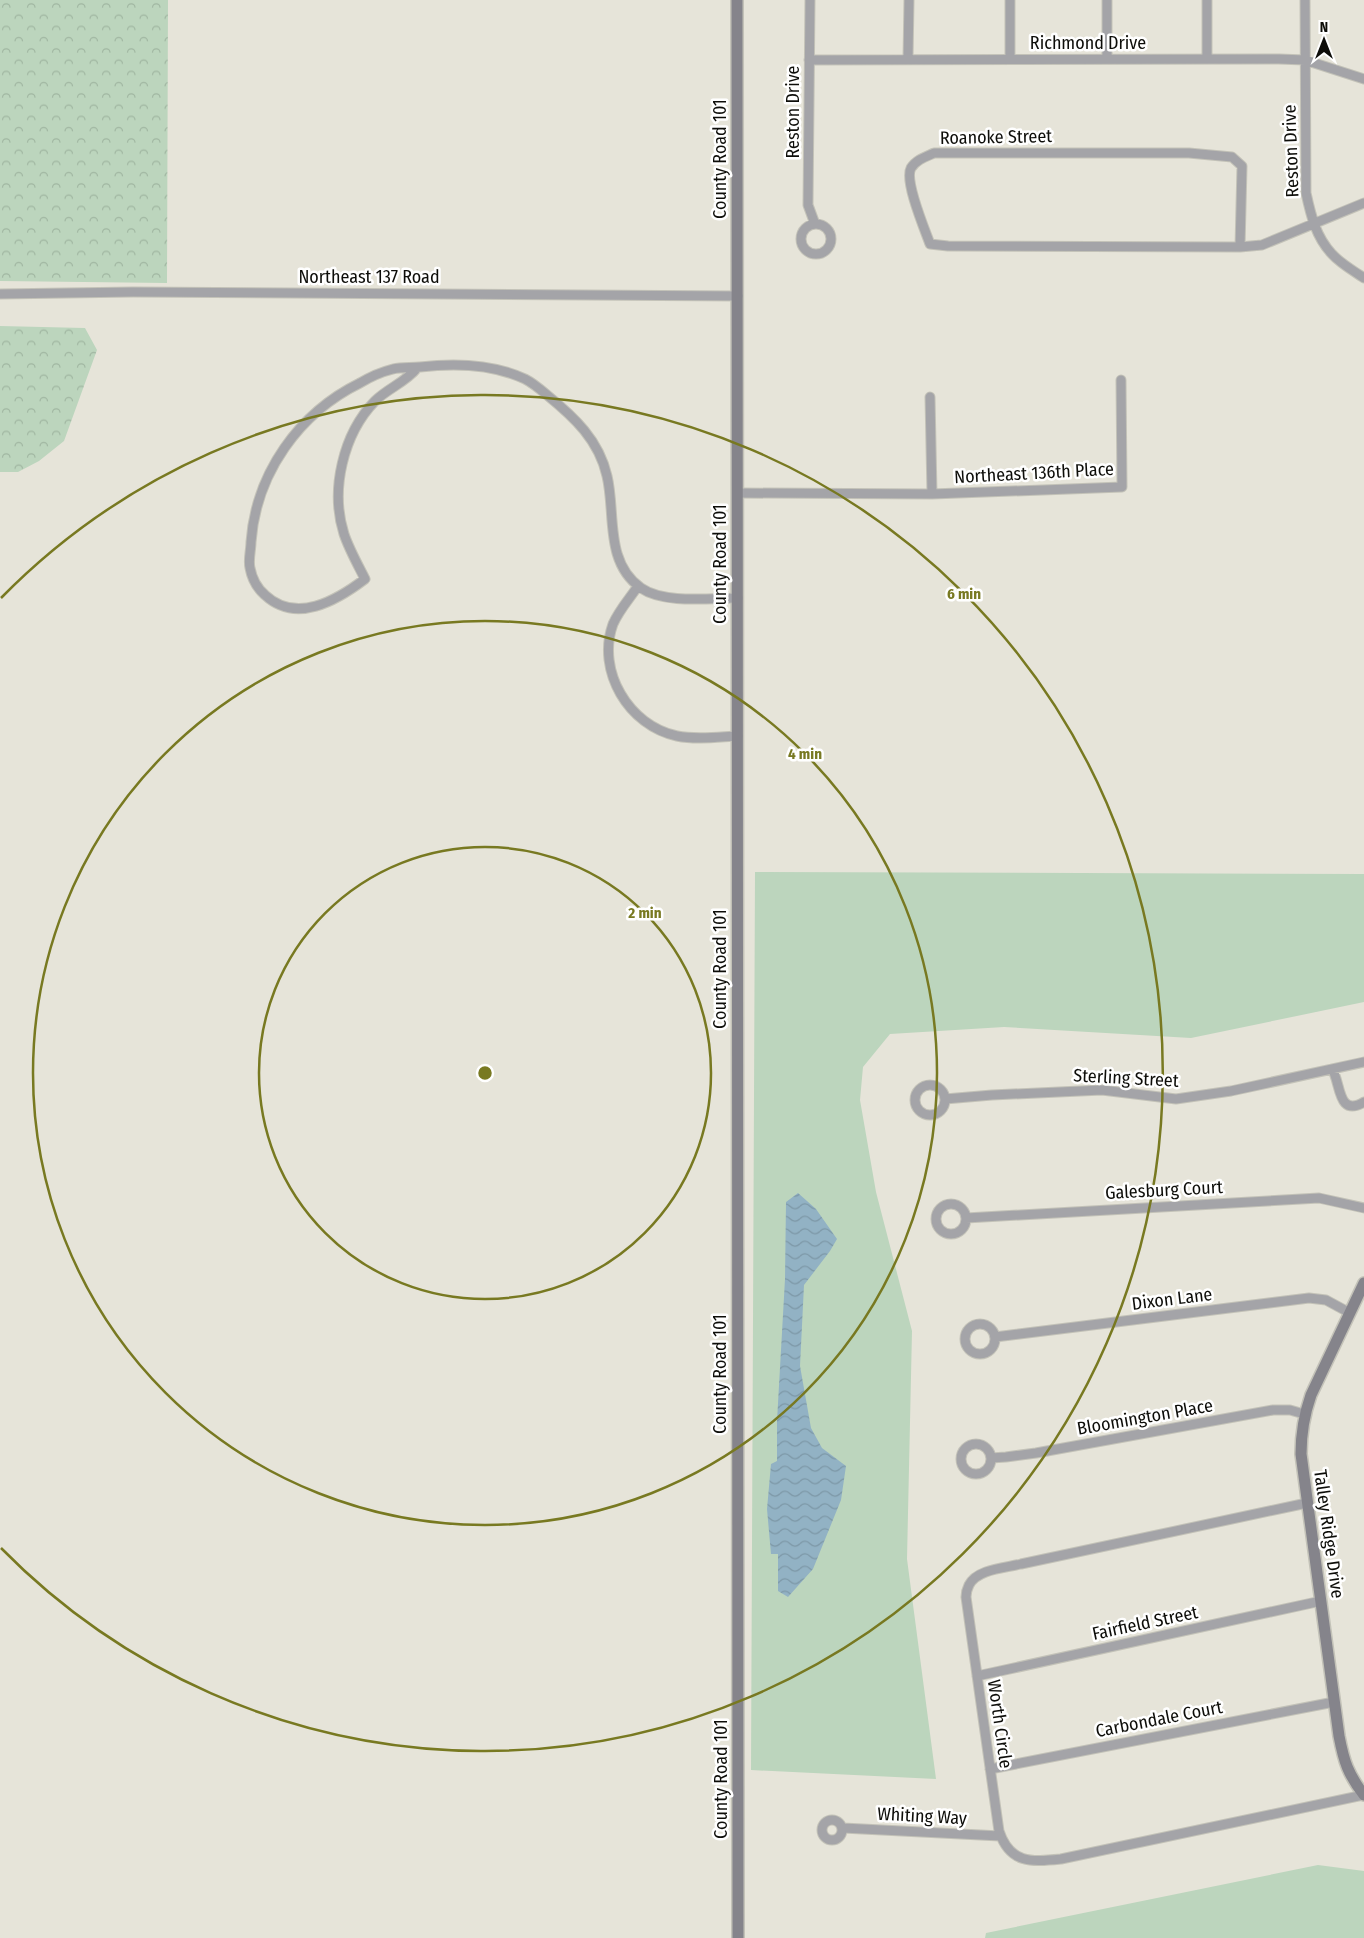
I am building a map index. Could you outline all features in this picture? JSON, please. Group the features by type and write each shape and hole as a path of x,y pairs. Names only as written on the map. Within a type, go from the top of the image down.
{"street":[{"name":"County Road 101","path":"737,0 738,1938"},
{"name":"Reston Drive","path":"810,0 808,205 815,224"},
{"path":"908,59 909,0"},
{"path":"1010,0 1010,59"},
{"path":"1107,0 1107,59"},
{"path":"1207,0 1207,59"},
{"name":"Reston Drive","path":"1305,0 1306,194 1312,223 1320,238 1333,255 1364,278"},
{"name":"Richmond Drive","path":"809,60 1305,60 1364,79"},
{"name":"Roanoke Street","path":"1240,247 1242,166 1232,157 1189,153 934,153 918,160 910,170 910,183 930,244 948,246 1240,247 1262,245 1364,203"},
{"name":"Northeast 137 Road","path":"0,294 142,292 738,296"},
{"path":"417,368 410,377 392,386 361,417 339,472 340,514 344,535 365,580 348,592 322,605 298,609 274,604 257,588 249,567 253,521 259,498 275,462 296,431 320,408 342,392 373,376 393,369 430,366 481,366 514,375 527,380 571,414 594,444 602,460 610,491 612,531 616,547 621,563 638,586 652,594 679,598 738,598"},
{"name":"Northeast 136th Place","path":"738,493 932,494 1122,487 1121,380"},
{"name":"Northeast 136th Place","path":"930,397 932,494"},
{"path":"638,586 618,614 613,624 610,639 608,653 610,668 622,698 642,720 664,732 692,738 738,736"},
{"name":"Sterling Street","path":"945,1099 1102,1090 1176,1099 1231,1091 1364,1064"},
{"path":"1332,1069 1341,1099 1345,1104 1352,1106 1364,1102"},
{"name":"Galesburg Court","path":"966,1218 1319,1198 1364,1208"},
{"name":"Talley Ridge Drive","path":"1364,1283 1311,1395 1304,1414 1301,1432 1301,1454 1343,1759 1351,1778 1364,1795"},
{"name":"Dixon Lane","path":"995,1337 1309,1298 1326,1300 1350,1312"},
{"name":"Bloomington Place","path":"991,1458 1006,1458 1036,1453 1274,1410 1290,1410 1304,1414"},
{"name":"Worth Circle","path":"1308,1503 984,1573 974,1579 968,1586 966,1597 1000,1836 1010,1853 1021,1858 1041,1861 1061,1859 1364,1795"},
{"name":"Fairfield Street","path":"977,1676 1321,1601"},
{"name":"Carbondale Court","path":"990,1769 1334,1702"},
{"name":"Whiting Way","path":"843,1828 1000,1836"}],"green space":[{"path":"0,0 168,0 167,283 0,281"},
{"path":"0,326 85,328 97,350 64,441 39,461 18,472 0,472"},
{"path":"755,872 1364,874 1364,1002 1191,1038 1004,1027 890,1034 863,1067 860,1100 876,1192 912,1331 907,1559 936,1779 751,1770"},
{"path":"1318,1865 1364,1871 1364,1938 985,1938 986,1933"}],"water":[{"path":"798,1193 816,1209 837,1239 804,1285 800,1366 811,1428 822,1448 846,1466 841,1500 813,1569 788,1597 778,1591 778,1554 771,1554 767,1509 771,1464 777,1461 777,1421 785,1279 786,1202"}]}
